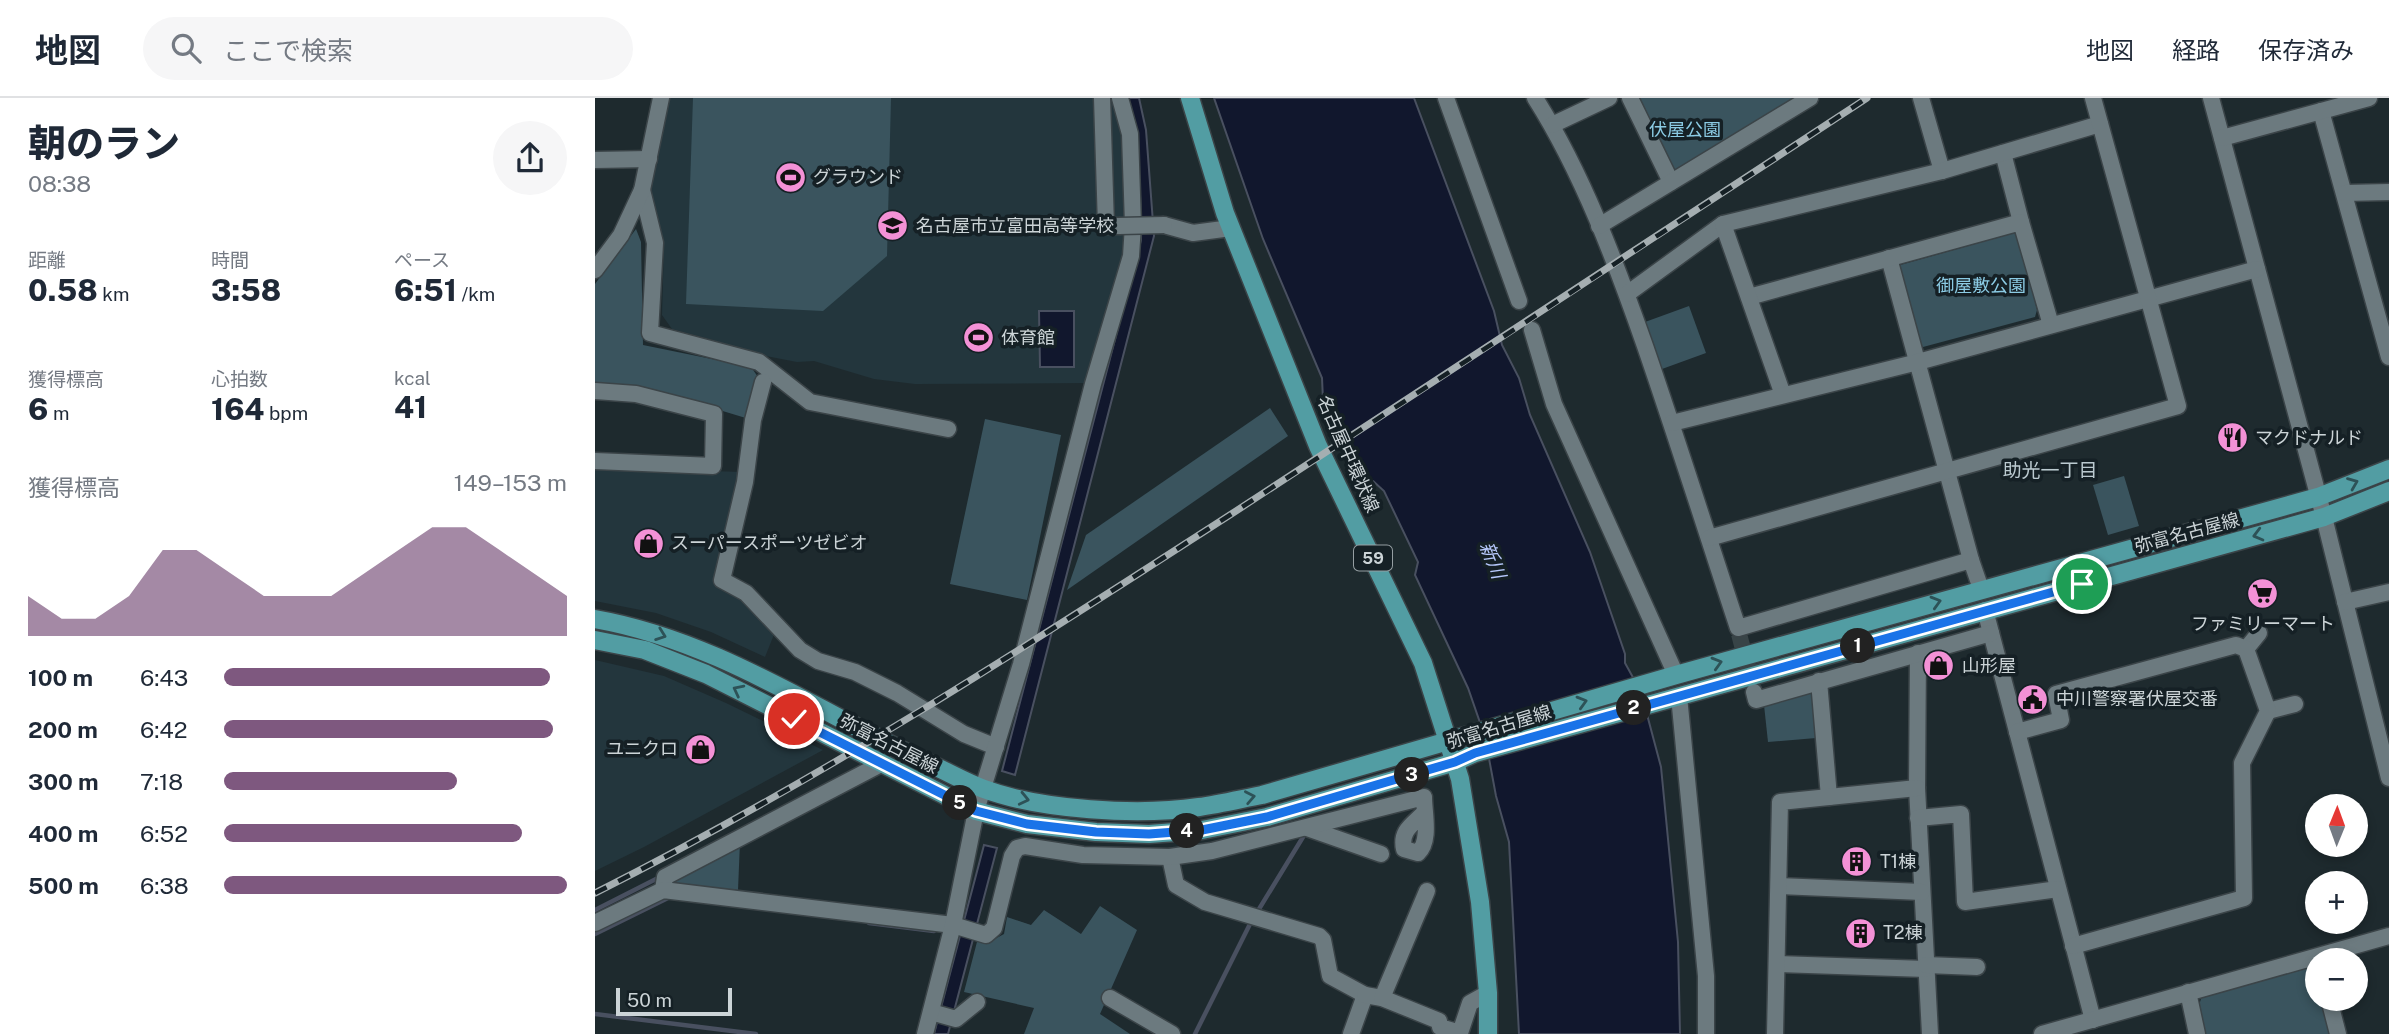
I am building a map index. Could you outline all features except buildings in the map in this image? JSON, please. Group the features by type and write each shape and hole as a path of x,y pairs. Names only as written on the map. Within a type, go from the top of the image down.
{"main road":[{"name":"名古屋中環状線","path":"1190,98 1231,228 1318,446 1423,663 1455,762 1480,902 1488,993 1488,1034"},
{"name":"弥富名古屋線","path":"595,620 653,632 719,657 880,741 984,789 1031,801 1098,809 1198,808 1262,795 1469,733 2318,497 2389,469"},
{"name":"弥富名古屋線","path":"595,640 645,650 706,674 976,811 1027,824 1096,832 1149,834 1202,830 1267,817 1455,762 1475,753 2324,517 2389,491"}],"street":[{"path":"595,270 621,235 642,190 661,98"},
{"path":"1101,98 1106,226 1164,225 1193,233 1231,228"},
{"path":"925,1034 934,1013 956,926 976,811 1021,664 1093,384 1131,256 1133,225 1130,134 1121,98"},
{"path":"1446,98 1520,302"},
{"path":"1535,98 1552,125 1627,293 1672,423 1738,631 1971,560"},
{"path":"1552,125 1609,98"},
{"path":"1630,98 1671,182"},
{"path":"1599,226 1810,98"},
{"path":"1921,98 1942,171"},
{"path":"1709,538 2178,406 2093,98"},
{"path":"2211,98 2324,517 2389,778"},
{"path":"2222,138 2369,98"},
{"path":"2321,111 2384,316 2389,357"},
{"path":"1627,293 1723,224 1942,171 2100,124"},
{"path":"2003,153 2051,325"},
{"path":"595,160 649,159"},
{"path":"642,190 655,243 650,333 759,362 810,402 948,429"},
{"path":"2345,193 2389,192"},
{"path":"1749,298 2021,222"},
{"path":"1723,224 1783,395"},
{"path":"1889,258 1981,589"},
{"path":"1672,423 1918,362 2256,269"},
{"path":"1532,330 1555,404 1676,675"},
{"path":"763,382 722,580 745,593 800,650 818,661 855,672 897,693 964,734 996,747"},
{"path":"595,391 636,394 714,414 713,466 595,461"},
{"path":"2345,602 2389,592"},
{"path":"1986,610 2092,1020"},
{"path":"1754,692 1756,700 1991,633"},
{"path":"2246,649 2259,634"},
{"path":"2017,732 2061,720 2056,694 2236,645 2246,649 2268,711 2242,763 2244,898 2073,946"},
{"path":"1918,653 1917,788 1930,1034"},
{"path":"1819,681 1829,797"},
{"path":"1679,696 1706,976 1706,1034"},
{"path":"2268,711 2295,704"},
{"path":"663,890 666,877 881,764"},
{"path":"1775,1034 1780,802 1917,788"},
{"path":"595,923 663,890 956,926 986,935 994,928 1011,856 1017,848 1025,846 1083,855 1170,857 1212,851 1424,797 1424,813"},
{"path":"1918,818 1961,814 1965,902 2058,888"},
{"path":"1307,828 1381,854"},
{"path":"1170,857 1177,885 1205,902 1319,936 1323,940 1330,975 1365,995 1382,998 1439,1021 1440,1027 1460,1033 1470,1003 1488,993"},
{"path":"1779,887 1922,892"},
{"path":"1382,998 1427,891"},
{"path":"2351,948 2389,936"},
{"path":"2042,1034 2305,962"},
{"path":"1777,964 1977,967"},
{"path":"2188,992 2197,1034"},
{"path":"1478,1034 1488,993"},
{"path":"1351,1034 1365,995"},
{"path":"1109,998 1172,1034"},
{"path":"934,1013 956,1019 977,1002"},
{"path":"2332,1011 2338,1034"}],"shaded area":[{"name":"名古屋市立富田高等学校","path":"669,98 1114,98 1120,125 1127,207 1126,256 1091,383 915,384 874,379 814,361 797,362 740,351 716,341 672,329 662,315 664,244 650,196"},
{"path":"595,467 741,472 717,584 748,603 775,632 765,657 711,632 656,613 595,601"},
{"path":"595,660 664,676 823,750 595,871"}],"green space":[{"name":"グラウンド","path":"693,98 891,98 887,256 823,311 686,304"},
{"name":"伏屋公園","path":"1636,98 1799,98 1677,170 1670,169"},
{"path":"636,229 641,242 643,345 751,367 758,377 749,419 637,385 595,384 595,284"},
{"name":"御屋敷公園","path":"2018,234 2037,310 2035,317 1923,347 1918,345 1896,271 1900,265"},
{"path":"1689,306 1706,353 1662,369 1645,322"},
{"path":"1270,408 1288,436 1067,590 1086,535"},
{"path":"985,419 1061,435 1027,600 950,584"},
{"path":"2124,476 2139,526 2108,535 2093,485"},
{"path":"1812,692 1816,738 1768,742 1764,705"},
{"path":"740,842 738,890 671,882"},
{"path":"1100,906 1137,930 1100,1014 1130,1034 1024,1034 1034,1008 964,992 978,938 991,941 1004,934 1007,917 1031,925 1044,910 1081,934"},
{"path":"2305,968 2305,1011 2325,1011 2331,1034 2205,1034 2199,1005 2202,996"}],"water":[{"path":"1126,98 1139,98 1146,130 1154,236 1015,775 1002,771 1141,240 1138,168"},
{"name":"新川","path":"1214,98 1414,98 1494,311 1502,345 1519,378 1530,415 1590,552 1625,654 1625,663 1641,692 1661,767 1678,942 1680,1034 1519,1034 1509,842 1496,796 1485,737 1468,688 1415,575 1418,562 1384,491 1373,481 1364,479 1323,400 1322,378 1263,239"},
{"path":"1039,311 1074,311 1074,367 1040,367"},
{"path":"984,845 997,848 948,1034 934,1034"}],"waterway":[{"path":"1256,914 1303,837"},
{"path":"595,910 656,879"},
{"path":"595,934 670,897"},
{"path":"1195,1034 1251,922"},
{"path":"869,923 934,931"},
{"path":"595,1014 756,1034"}],"tunnel":[{"path":"1739,634 1753,687"}],"railway":[{"path":"595,893 841,759 1000,662 1315,460 1867,98"}],"place":[{"name":"グラウンド","path":"790,177"},
{"name":"名古屋市立富田高等学校","path":"893,226"},
{"name":"体育館","path":"978,338"},
{"name":"マクドナルド","path":"2232,438"},
{"name":"スーパースポーツゼビオ","path":"648,543"},
{"name":"ファミリーマート","path":"2263,594"},
{"name":"山形屋","path":"1939,666"},
{"name":"中川警察署伏屋交番","path":"2033,699"},
{"name":"ユニクロ","path":"701,749"},
{"name":"T1棟","path":"1857,862"},
{"name":"T2棟","path":"1860,933"}],"district":[{"name":"助光一丁目","path":"2050,470"}],"route":[{"path":"794,719 976,811 1027,824 1096,832 1149,834 1202,830 1267,817 1455,762 1475,753 2082,584"}]}
